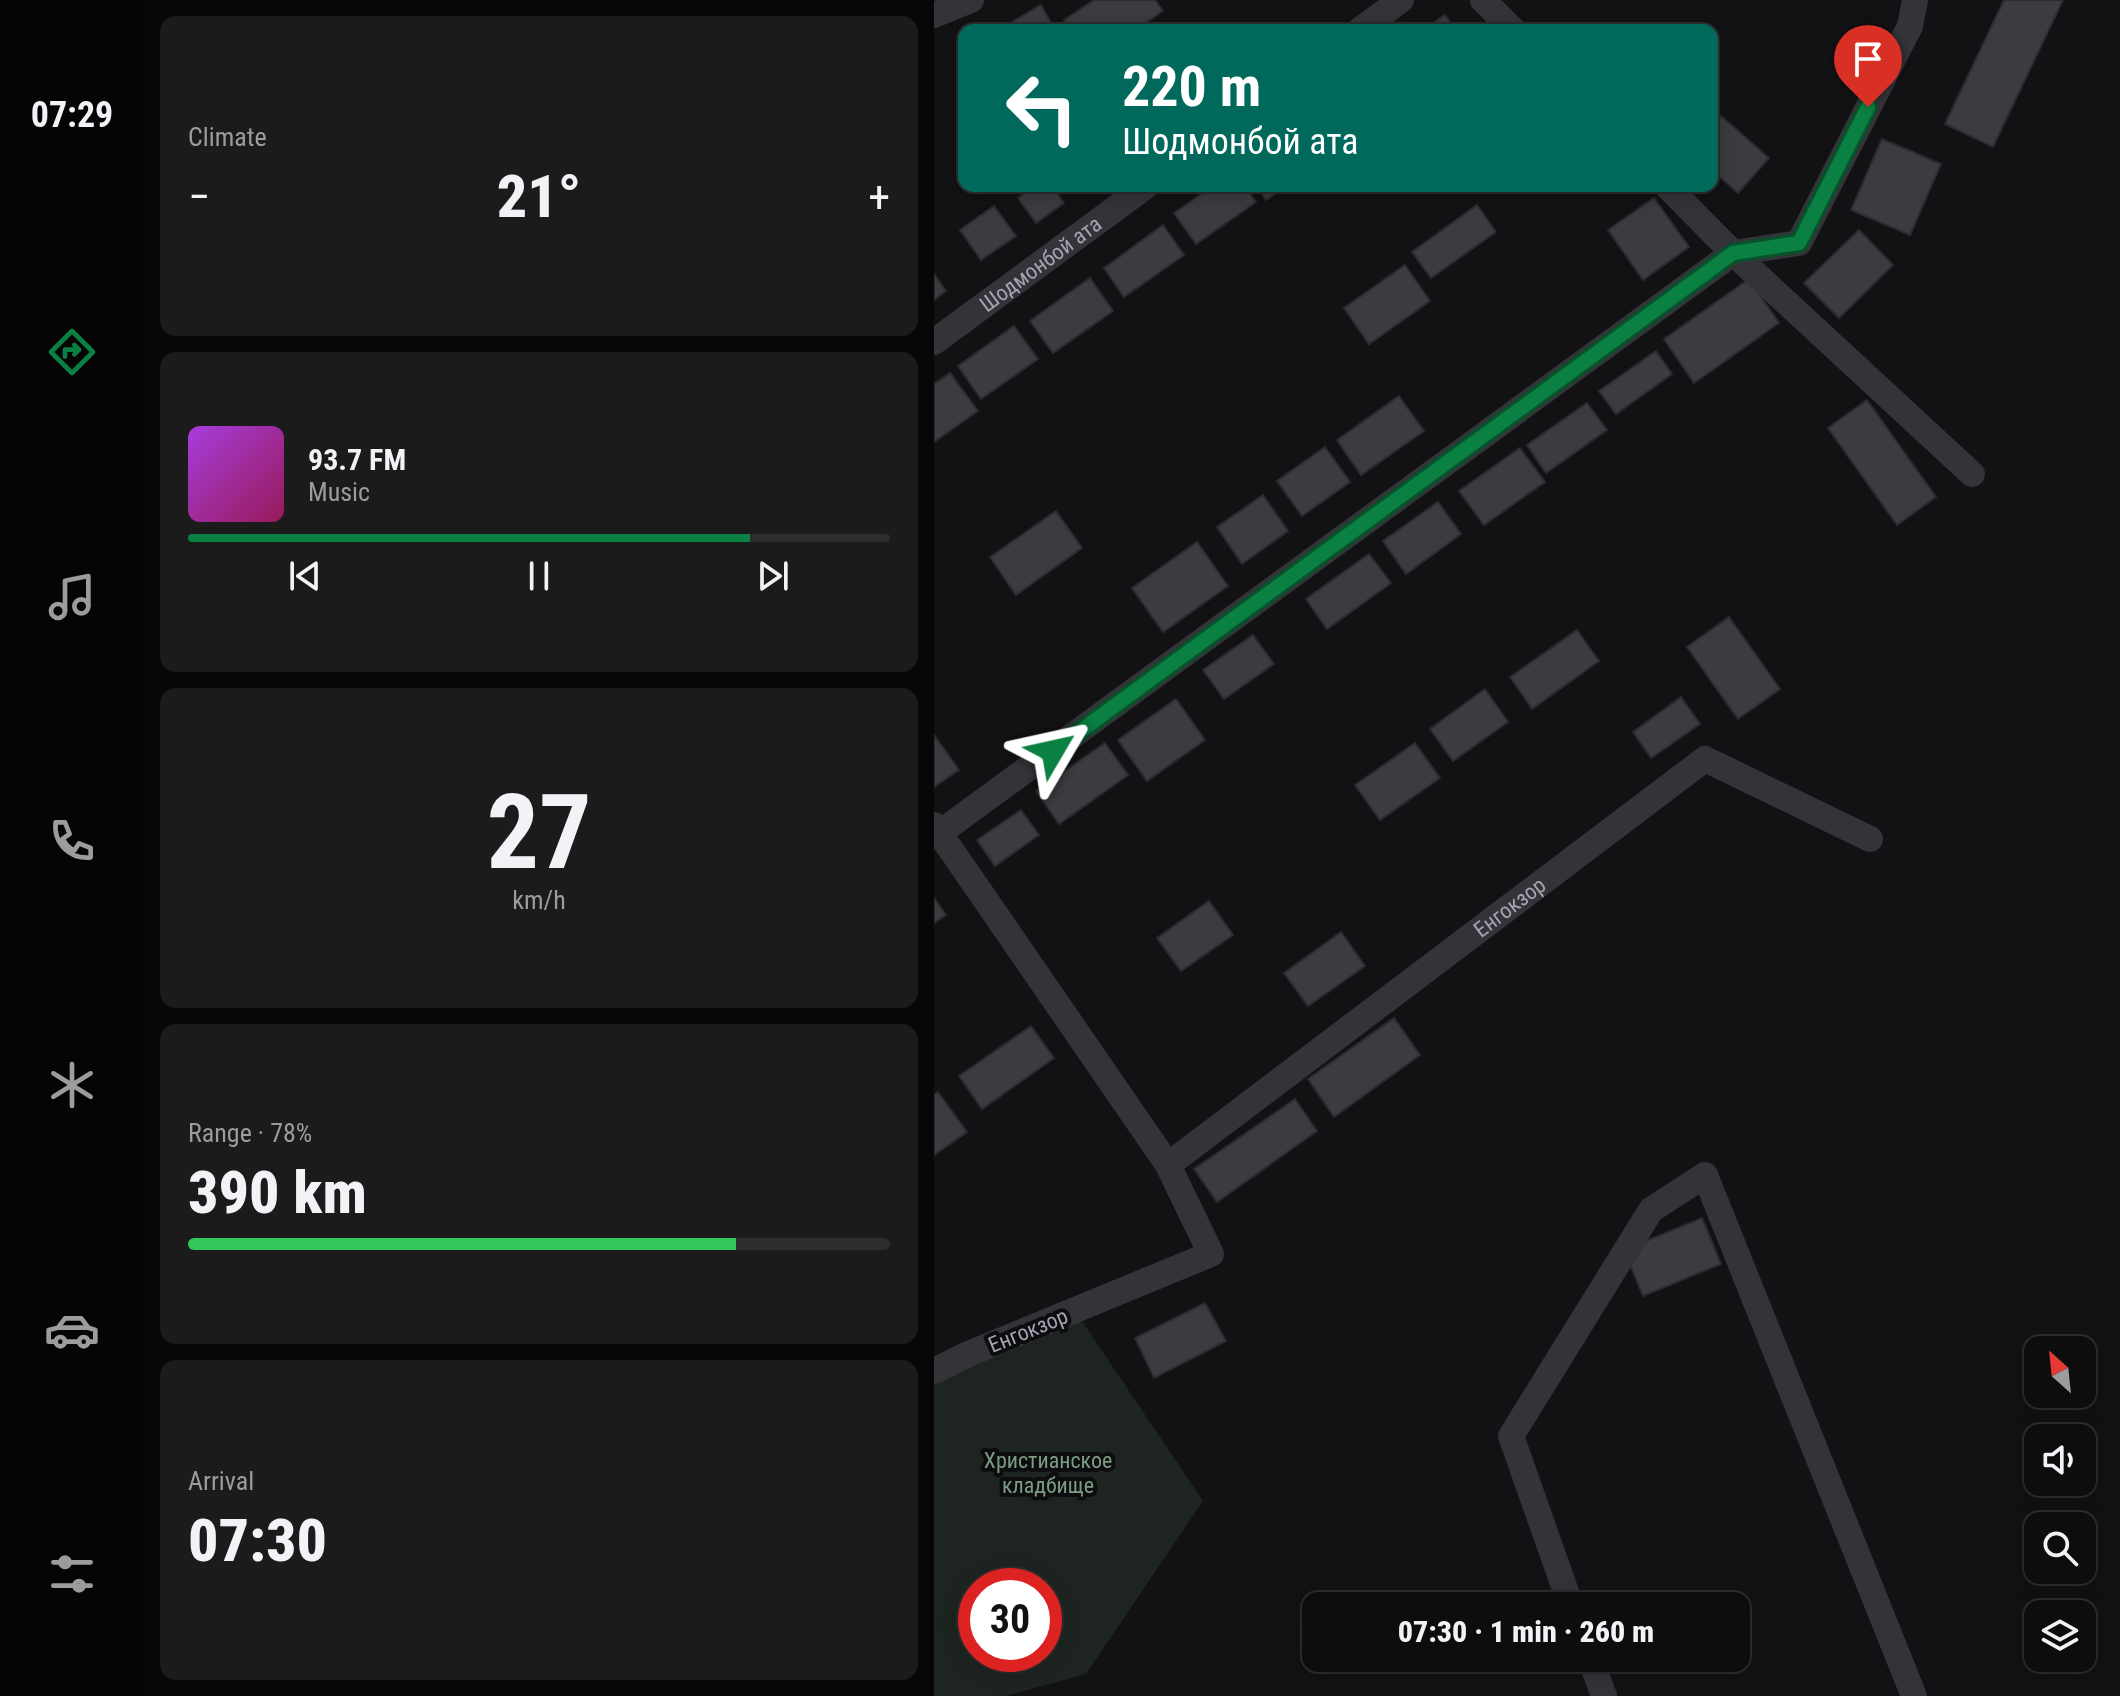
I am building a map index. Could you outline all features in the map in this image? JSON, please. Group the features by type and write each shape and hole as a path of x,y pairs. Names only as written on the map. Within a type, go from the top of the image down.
{"street":[{"path":"934,15 971,0"},
{"path":"1368,24 1401,0"},
{"path":"1483,0 1507,24"},
{"path":"1168,1165 936,832 1733,253 1799,243 1910,26 1915,0"},
{"name":"Шодмонбой ата","path":"934,342 1138,192"},
{"path":"1673,192 1733,253 1972,474"},
{"name":"Енгокзор","path":"934,1371 1211,1254 1168,1165 1705,759 1870,839"},
{"path":"1566,1592 1511,1436 1651,1210 1705,1175 1914,1696"},
{"path":"1595,1672 1604,1696"}],"green space":[{"name":"Христианское кладбище","path":"1078,1315 1203,1501 1086,1674 1006,1696 934,1696 934,1384"}],"building":[{"path":"1094,0 1155,0 1163,11 1144,24 1066,24 1064,20"},
{"path":"2004,0 2063,0 1993,147 1945,124"},
{"path":"1041,5 1052,24 1008,24"},
{"path":"1445,15 1451,24 1432,24"},
{"path":"1721,116 1769,158 1738,193 1718,175 1718,119"},
{"path":"1882,139 1941,164 1910,235 1851,210"},
{"path":"1026,192 1056,192 1064,203 1036,223 1018,198"},
{"path":"1204,192 1248,192 1256,202 1196,244 1174,213"},
{"path":"1261,192 1277,192 1266,200"},
{"path":"1654,198 1689,247 1643,280 1608,230"},
{"path":"1477,205 1496,232 1431,278 1412,252"},
{"path":"994,206 1016,236 981,260 960,230"},
{"path":"1163,225 1184,255 1124,297 1104,268"},
{"path":"1859,230 1893,265 1839,318 1804,283"},
{"path":"1405,265 1430,301 1369,344 1344,308"},
{"path":"934,274 946,291 934,300"},
{"path":"1090,278 1113,311 1053,353 1030,321"},
{"path":"1749,279 1779,323 1694,383 1664,339"},
{"path":"1014,326 1038,359 981,399 958,366"},
{"path":"1656,351 1672,374 1616,414 1599,391"},
{"path":"950,373 978,411 934,442 934,384"},
{"path":"1399,396 1424,431 1361,475 1337,440"},
{"path":"1867,400 1936,497 1897,525 1828,428"},
{"path":"1587,403 1607,430 1546,473 1527,445"},
{"path":"1325,447 1350,482 1302,516 1277,481"},
{"path":"1520,448 1545,482 1484,525 1459,491"},
{"path":"1263,495 1288,531 1242,564 1217,527"},
{"path":"1438,502 1461,534 1406,574 1383,541"},
{"path":"1056,511 1082,548 1016,595 990,557"},
{"path":"1197,542 1228,586 1163,632 1132,588"},
{"path":"1369,554 1391,583 1327,629 1306,599"},
{"path":"1729,617 1780,689 1738,719 1687,647"},
{"path":"1577,630 1599,661 1532,709 1510,677"},
{"path":"1253,635 1274,664 1224,699 1203,670"},
{"path":"1485,689 1508,722 1453,761 1430,729"},
{"path":"1681,697 1700,724 1651,758 1633,732"},
{"path":"1176,699 1205,740 1147,781 1118,740"},
{"path":"934,735 959,770 934,787"},
{"path":"1105,743 1128,775 1059,824 1036,791"},
{"path":"1415,743 1440,778 1380,820 1355,785"},
{"path":"1021,810 1039,835 995,866 977,840"},
{"path":"934,898 946,915 934,923"},
{"path":"1209,901 1233,935 1181,971 1157,938"},
{"path":"1341,932 1365,966 1308,1006 1284,973"},
{"path":"1394,1018 1420,1055 1334,1117 1308,1079"},
{"path":"1031,1026 1054,1058 982,1109 959,1076"},
{"path":"938,1092 967,1132 934,1155 934,1095"},
{"path":"1295,1099 1317,1131 1217,1202 1194,1169"},
{"path":"1702,1218 1721,1264 1643,1296 1624,1250"},
{"path":"1205,1303 1226,1341 1154,1378 1135,1338"}],"route":[{"path":"1053,751 1733,253 1799,243 1868,107"}]}
